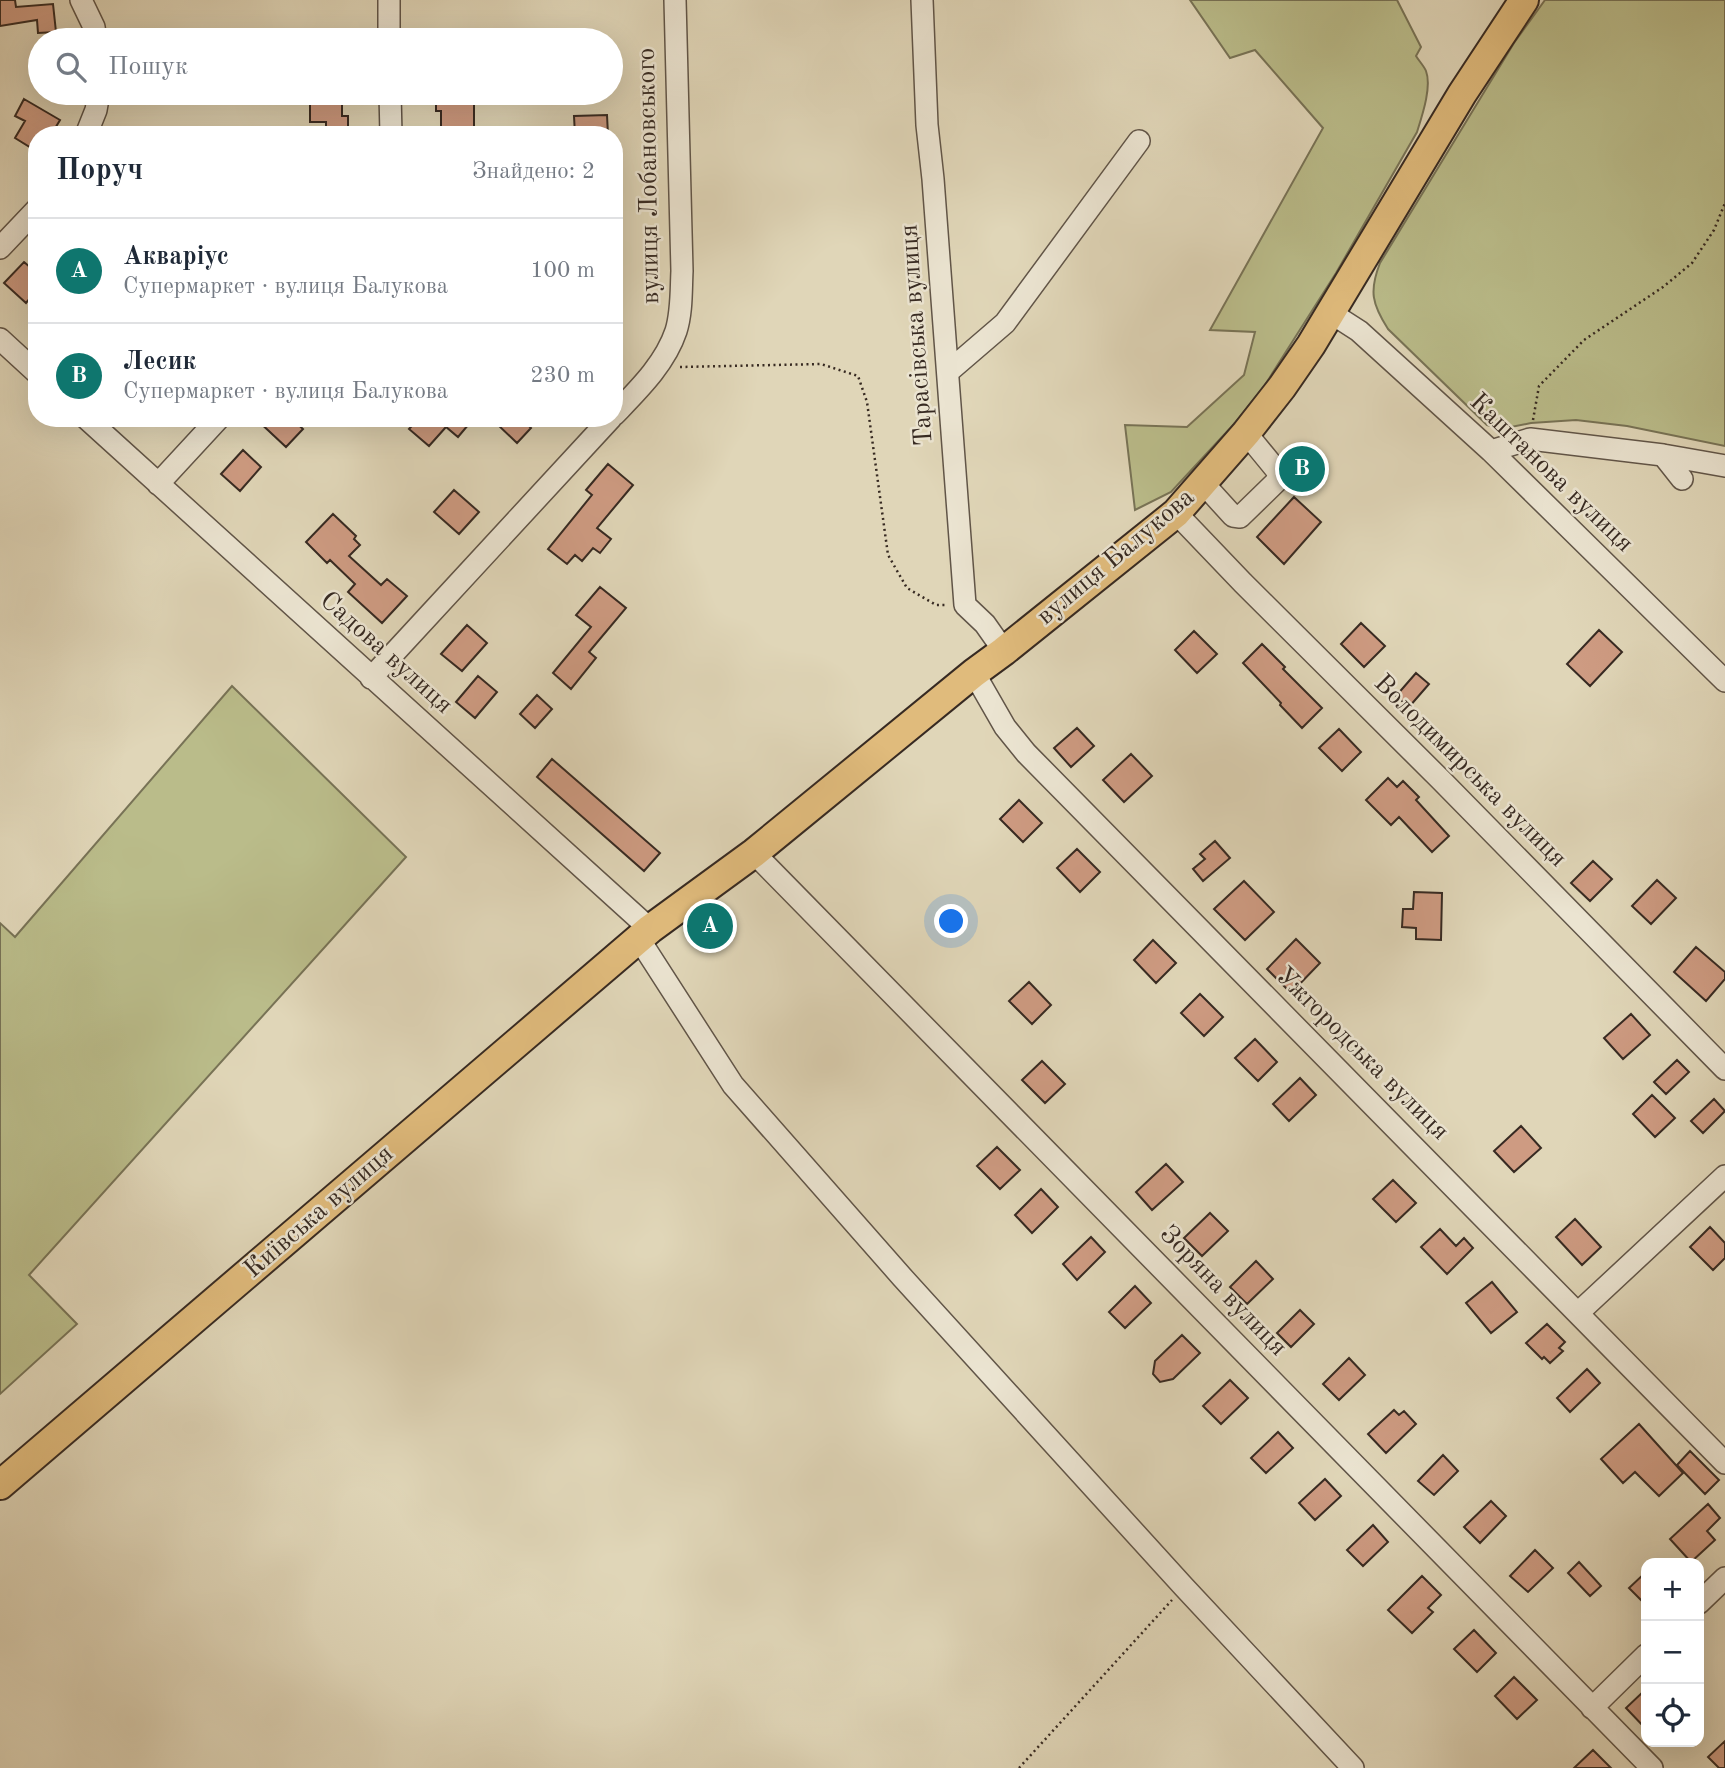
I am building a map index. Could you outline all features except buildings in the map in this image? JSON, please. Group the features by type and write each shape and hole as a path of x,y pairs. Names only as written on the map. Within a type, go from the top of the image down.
{"main road":[{"name":"вулиця Балукова","path":"644,934 754,853 1175,513 1246,433 1282,387 1331,313 1462,94 1524,0"},
{"name":"Київська вулиця","path":"0,1485 644,934"}],"street":[{"path":"81,0 94,28"},
{"path":"388,0 389,28"},
{"name":"вулиця Лобановського","path":"623,406 666,353 677,329 681,304 675,0"},
{"name":"Тарасівська вулиця","path":"922,0 927,125 965,605"},
{"path":"90,126 97,105"},
{"path":"390,105 391,126"},
{"path":"948,372 1005,323 1139,141"},
{"path":"0,248 28,218"},
{"name":"Каштанова вулиця","path":"1331,313 1359,331 1491,451 1725,681"},
{"path":"0,339 28,365"},
{"name":"Садова вулиця","path":"96,427 371,678 644,934 733,1085 902,1277 1353,1768"},
{"path":"158,484 211,427"},
{"name":"вулиця Лобановського","path":"371,678 604,427"},
{"path":"1203,483 1233,516 1240,517 1277,481 1278,472 1246,433"},
{"path":"1491,451 1530,439 1663,455 1725,466"},
{"path":"1663,455 1682,479"},
{"name":"Володимирська вулиця","path":"1175,513 1725,1069"},
{"path":"965,605 985,624 1004,651"},
{"name":"Ужгородська вулиця","path":"974,673 1005,727 1026,752 1725,1463"},
{"name":"Зоряна вулиця","path":"754,853 1651,1768"},
{"path":"1578,1313 1725,1176"},
{"path":"1704,1599 1725,1578"},
{"path":"1592,1708 1641,1660"}],"path":[{"path":"1530,439 1539,386 1584,340 1663,287 1692,263 1714,230 1725,202"},
{"path":"656,367 821,364 858,376 867,402 888,555 906,588 936,605 965,605"},
{"path":"1019,1768 1184,1587"}],"green space":[{"path":"1190,0 1397,0 1421,47 1416,56 1426,71 1427,93 1417,132 1336,273 1263,388 1234,424 1171,492 1135,510 1125,425 1187,427 1244,375 1255,332 1210,330 1323,128 1255,50 1230,58"},
{"path":"1545,0 1725,0 1725,446 1627,426 1576,420 1531,423 1501,429 1487,425 1388,329 1378,312 1373,290 1380,263 1514,43"},
{"path":"232,686 406,857 29,1275 77,1324 0,1394 0,923 15,937"}],"place":[{"name":"Лесик","path":"1302,469"},
{"name":"Акваріус","path":"710,926"}]}
